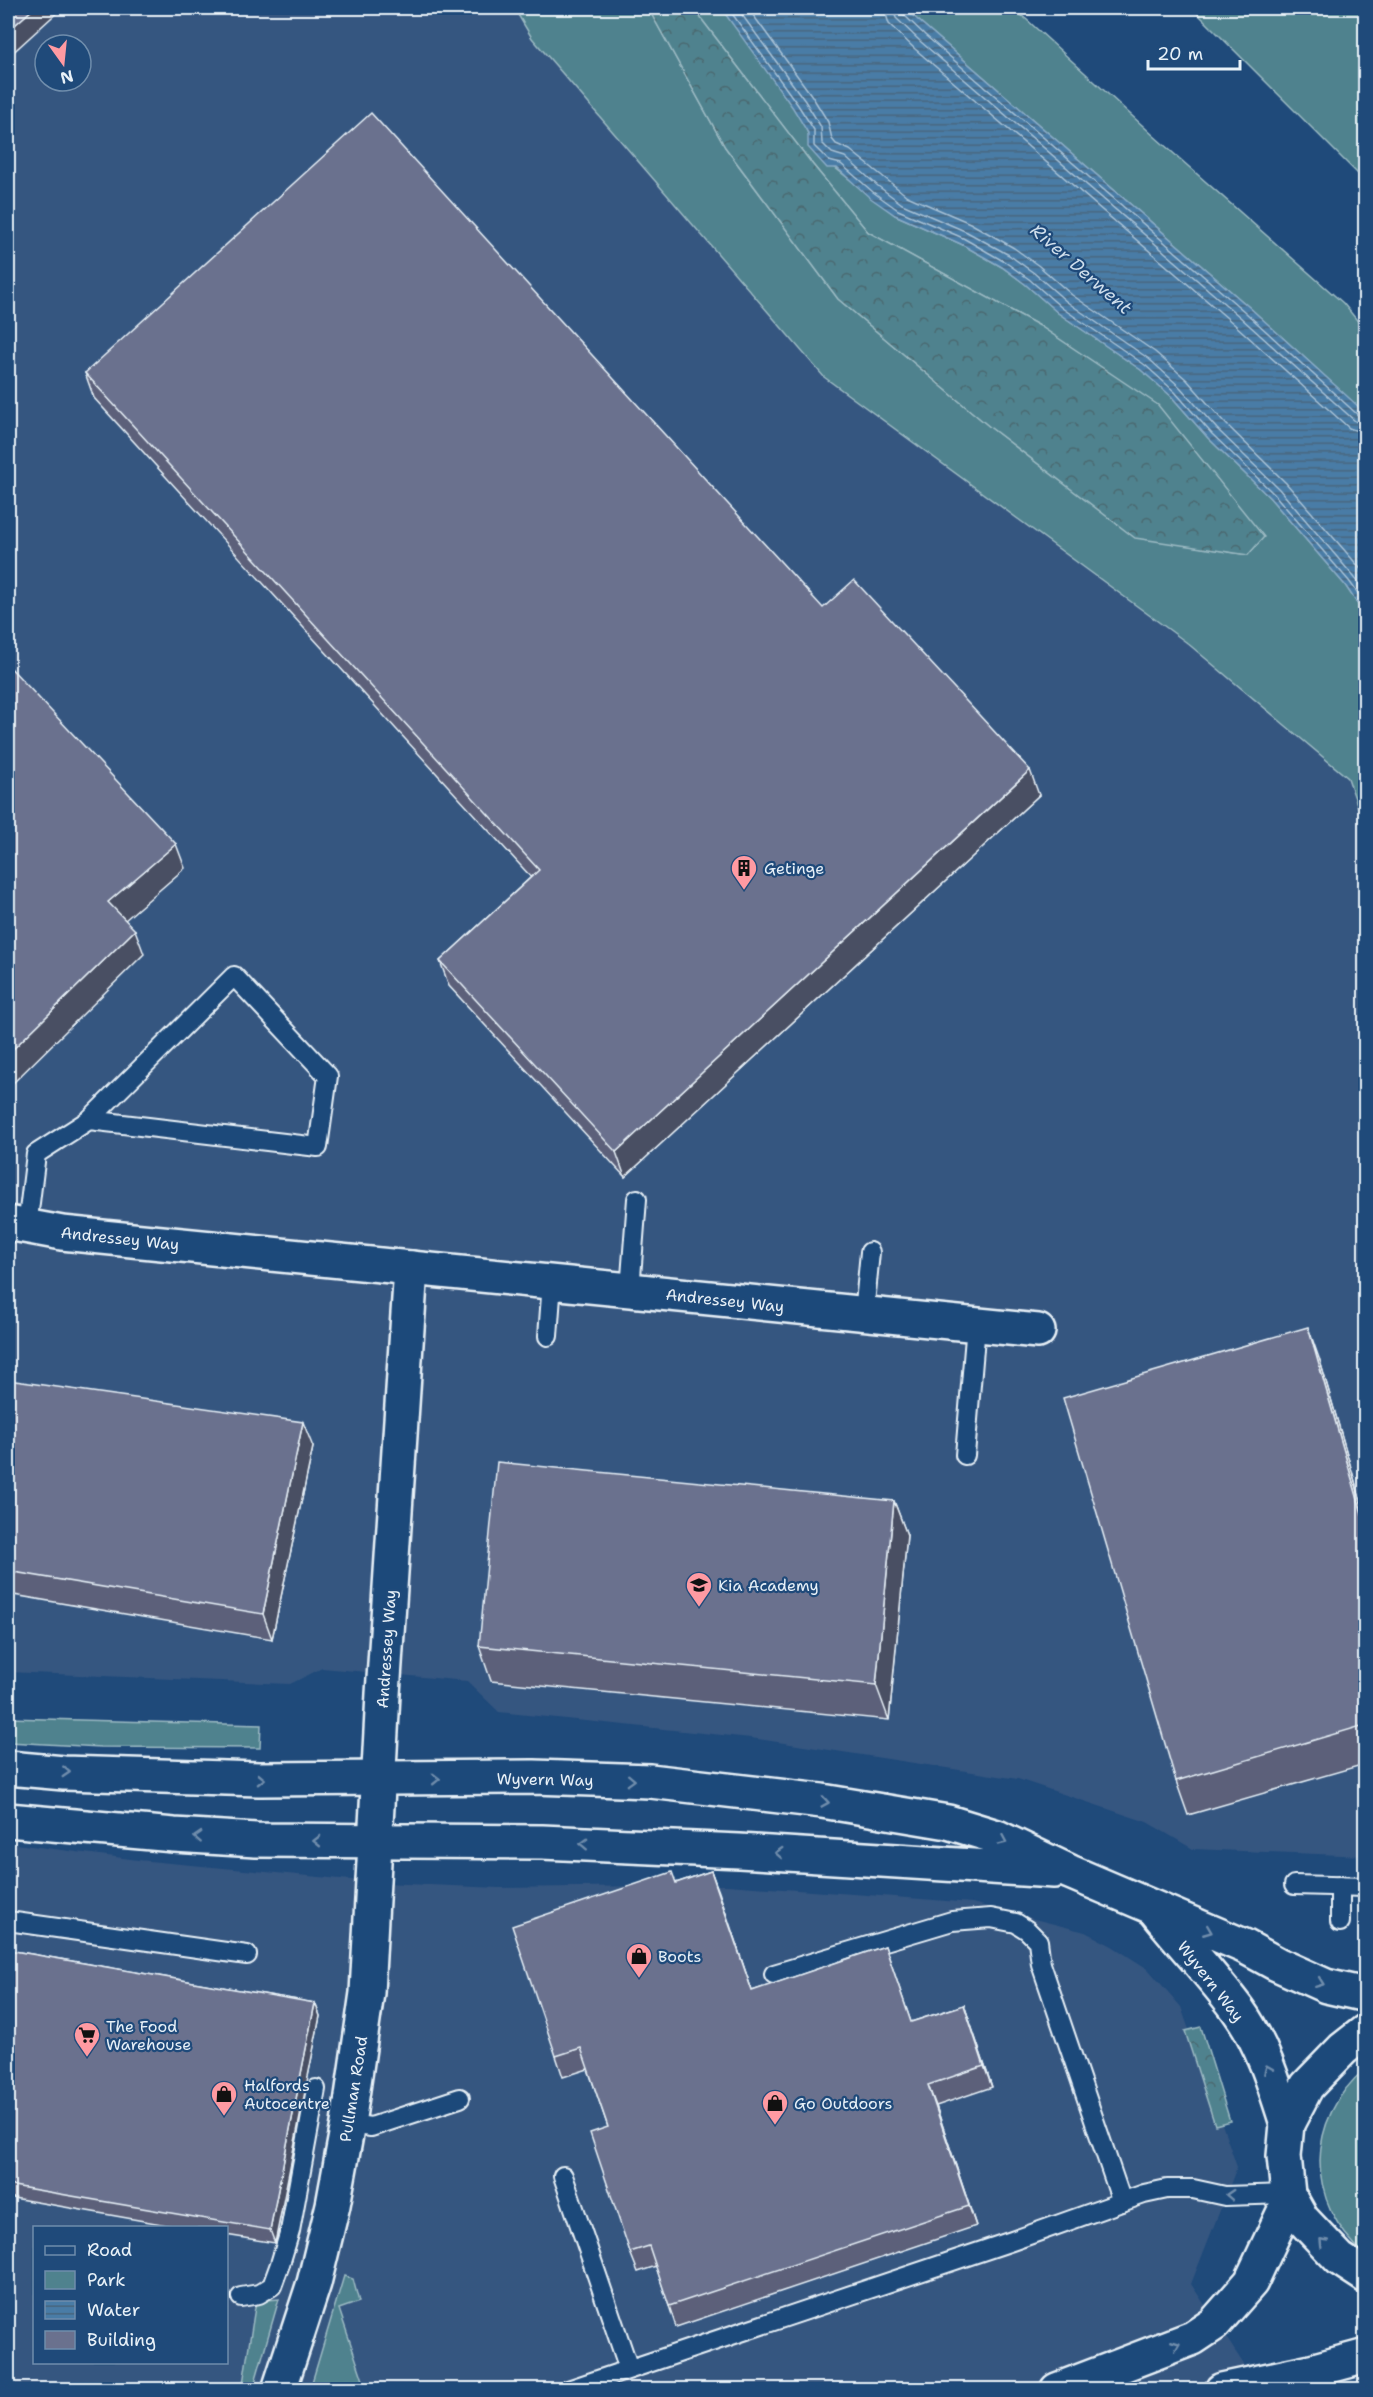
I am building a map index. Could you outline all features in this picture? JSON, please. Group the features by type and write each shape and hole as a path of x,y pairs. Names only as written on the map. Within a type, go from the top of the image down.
{"main road":[{"name":"Andressey Way","path":"17,1225 62,1233 1038,1331"},
{"name":"Andressey Way","path":"378,1780 411,1268"},
{"name":"Wyvern Way","path":"8,1768 64,1773 248,1779 378,1780 534,1777 650,1781 822,1801 948,1822 997,1837 1070,1872 1244,1946 1317,1983 1365,1995"},
{"name":"Pullman Road","path":"279,2390 314,2283 333,2205 348,2124 367,1993 378,1780"},
{"name":"Wyvern Way","path":"8,1820 256,1840 542,1842 716,1850 1070,1872"},
{"name":"Wyvern Way","path":"1154,1909 1239,2011 1257,2044 1276,2088 1287,2124"},
{"path":"1365,2031 1319,2072 1308,2086 1287,2124 1284,2156 1289,2197 1302,2219 1340,2259 1365,2276"},
{"path":"1058,2390 1193,2338 1214,2324 1251,2282 1289,2197"},
{"path":"1222,2390 1311,2371 1365,2356"}],"lane":[{"path":"17,1225 36,1154 89,1120 234,976 328,1076 318,1147 89,1120"},
{"path":"630,1290 637,1199"},
{"path":"864,1314 870,1252"},
{"path":"548,1336 552,1282"},
{"path":"965,1455 976,1325"},
{"path":"1294,1885 1365,1887"},
{"path":"1340,1886 1340,1922"},
{"path":"774,1974 952,1921 991,1918 1016,1923 1027,1930 1038,1941 1041,1964 1122,2202"},
{"path":"8,1921 247,1955"},
{"path":"242,2297 259,2294 272,2286 280,2264 290,2231 316,2089"},
{"path":"348,2124 371,2127 459,2098"},
{"path":"563,2176 629,2369"},
{"path":"568,2390 1122,2202 1167,2189 1192,2189 1226,2196 1289,2197"}],"shaded area":[{"path":"8,8 514,8 532,38 824,377 1186,642 1349,778 1366,828 1365,1856 1193,1849 1147,1822 1018,1779 751,1738 499,1712 467,1681 322,1668 290,1684 8,1672"},
{"path":"8,1843 138,1860 383,1883 499,1888 727,1885 972,1903 1085,1932 1148,1969 1181,2007 1237,2167 1191,2284 1260,2389 612,2390 599,2381 572,2390 8,2390"}],"green space":[{"path":"514,8 648,8 725,147 838,299 991,428 1135,537 1248,555 1263,537 1040,326 868,232 813,165 693,8 721,8 784,93 805,127 809,138 834,167 895,215 961,244 1002,267 1058,313 1141,370 1171,396 1208,438 1270,498 1345,585 1365,615 1365,828 1348,778 1186,642 824,377 532,38"},
{"path":"648,8 693,8 813,165 868,232 1040,326 1158,405 1264,537 1248,555 1135,538 991,428 838,299 725,147"},
{"path":"904,8 1012,8 1026,19 1343,303 1365,330 1365,413 1249,307"},
{"path":"1192,8 1365,8 1365,181"},
{"path":"8,1718 261,1725 260,1748 101,1747 8,1742"},
{"path":"1201,2027 1230,2121 1215,2125 1185,2031"},
{"path":"1365,2069 1365,2254 1345,2233 1331,2211 1323,2186 1320,2161 1323,2136 1332,2112 1346,2089"},
{"path":"344,2276 353,2279 359,2302 339,2309 366,2389 310,2389"},
{"path":"279,2299 253,2389 242,2390 256,2301"}],"water":[{"name":"River Derwent","path":"721,8 904,8 1249,307 1366,413 1365,615 1345,585 1270,498 1208,438 1171,396 1141,370 1058,313 1002,267 961,244 895,215 869,197 837,168 827,168 808,147 808,133 793,108"}],"building":[{"path":"8,8 34,8 8,31"},
{"path":"371,113 823,608 854,580 1030,770 616,1152 440,961 539,870 85,373"},
{"path":"8,665 176,844 108,902 135,930 8,1054"},
{"path":"1308,1327 1365,1524 1365,1725 1176,1781 1063,1398"},
{"path":"8,1380 303,1422 263,1614 8,1571"},
{"name":"Kia Academy","path":"497,1462 894,1501 876,1685 479,1646"},
{"name":"Go Outdoors","path":"711,1871 752,1991 885,1946 911,2022 964,2005 984,2066 928,2085 969,2206 669,2306 649,2246 630,2252 590,2133 608,2127 581,2048 556,2056 512,1926 672,1872 676,1883"},
{"path":"8,1950 315,2003 270,2230 8,2185"}],"place":[{"name":"Getinge","path":"744,891"},
{"name":"Kia Academy","path":"699,1608"},
{"name":"Boots","path":"639,1979"},
{"name":"The Food Warehouse","path":"87,2058"},
{"name":"Halfords Autocentre","path":"224,2117"},
{"name":"Go Outdoors","path":"775,2126"}]}
